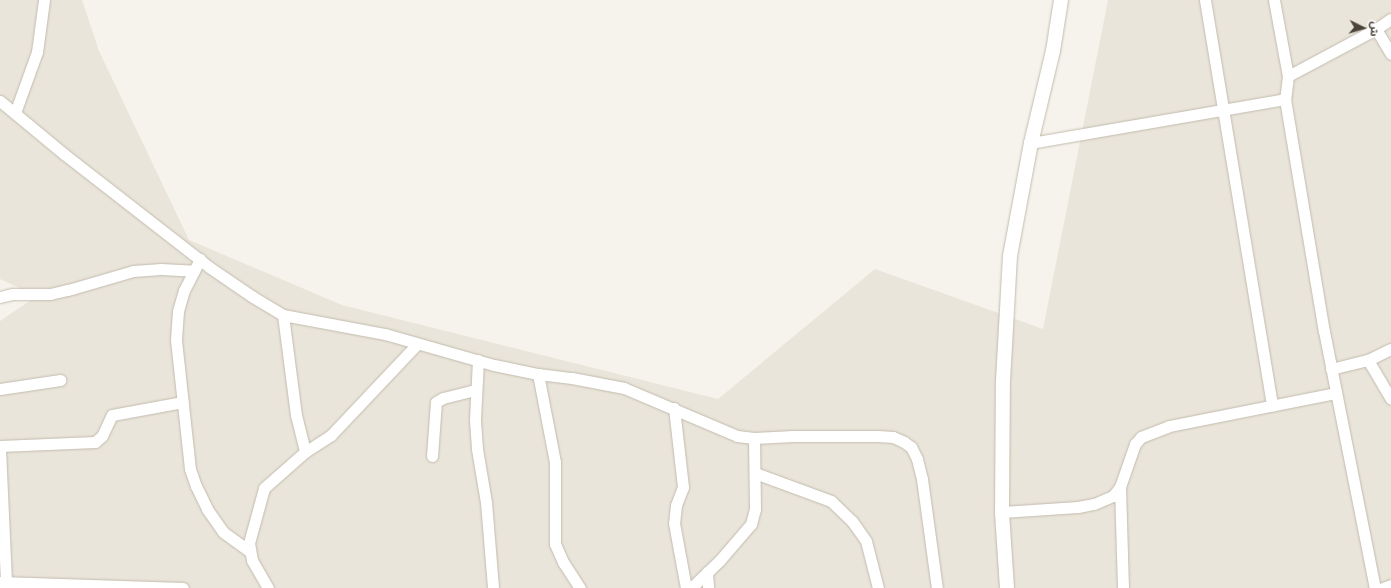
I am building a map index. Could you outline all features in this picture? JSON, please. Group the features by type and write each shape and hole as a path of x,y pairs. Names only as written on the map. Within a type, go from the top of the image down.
{"street":[{"path":"15,113 37,52 44,0"},
{"path":"1007,588 1002,512 1003,380 1010,256 1031,144 1063,0"},
{"path":"1205,0 1272,406"},
{"path":"1274,0 1288,76 1285,99 1331,369 1375,588"},
{"path":"1288,76 1391,20"},
{"path":"1376,29 1391,54"},
{"path":"1031,144 1285,99"},
{"path":"0,101 64,154 200,259 253,298 283,315 385,334 478,360 538,374 572,378 624,388 732,434 754,438 793,436 878,436 893,437 908,444 917,459 922,479 937,588"},
{"path":"200,259 184,290 178,311 176,340 190,469 207,509 223,532 249,550"},
{"path":"0,297 12,294 50,294 133,271 161,269 194,271"},
{"path":"283,315 296,415 305,452"},
{"path":"268,588 258,572 249,550 250,534 256,520 264,488 305,452 331,435 417,344"},
{"path":"1331,369 1368,360 1391,349"},
{"path":"478,360 476,390 477,449 486,502 493,588"},
{"path":"1368,360 1391,399"},
{"path":"538,374 555,462 555,544 563,562 580,588"},
{"path":"0,389 60,380"},
{"path":"432,456 436,402 442,398 476,390"},
{"path":"1002,512 1094,504 1113,496 1120,487 1135,444 1141,437 1169,426 1336,394"},
{"path":"0,446 95,442 102,436 112,415 182,402"},
{"path":"674,408 683,487 676,505 674,523 686,588"},
{"path":"690,588 707,572 751,524 755,510 754,438"},
{"path":"0,449 3,582 183,588"},
{"path":"755,473 831,501 852,521 866,541 878,588"},
{"path":"1120,487 1123,588"},
{"path":"707,572 708,588"},
{"path":"1383,588 1391,585"}],"shaded area":[{"path":"0,0 82,0 99,51 189,240 342,305 718,399 875,269 1043,329 1108,0 1391,0 1391,588 0,588 0,321 37,296 0,279"}]}
